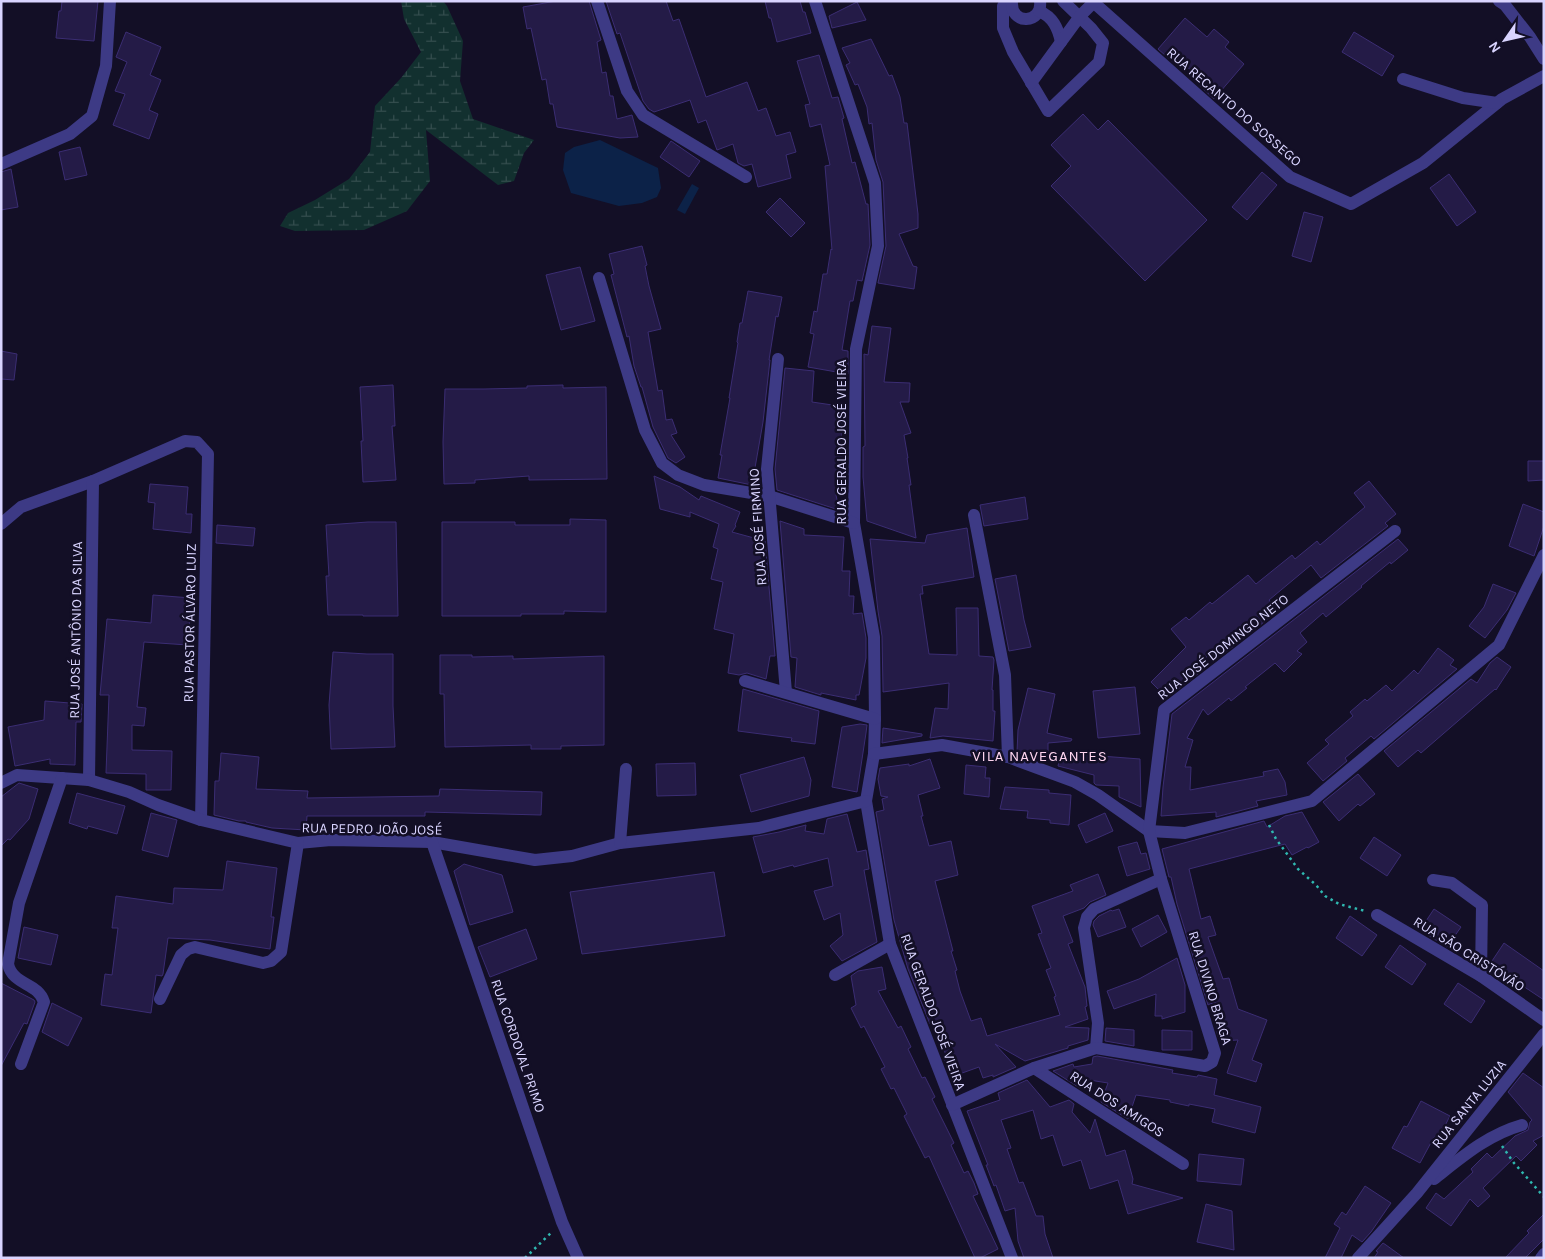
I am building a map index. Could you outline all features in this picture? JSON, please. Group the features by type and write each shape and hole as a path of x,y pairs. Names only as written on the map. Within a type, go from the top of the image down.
{"street":[{"path":"1,164 70,134 92,116 106,66 110,1"},
{"path":"597,1 628,91 643,116 746,177"},
{"name":"RUA GERALDO JOSÉ VIEIRA","path":"815,1 875,183 878,246 856,349 854,523 874,637 874,754 866,801 890,944 1012,1258"},
{"path":"1006,1 1003,6 1003,28 1014,52 1048,111 1099,62 1103,43 1080,16 1063,1"},
{"path":"1012,1 1013,12 1020,18 1029,19 1033,17 1040,6 1058,30 1061,42"},
{"path":"1499,1 1505,5 1530,37 1544,59"},
{"path":"1031,83 1080,16 1093,2"},
{"name":"RUA RECANTO DO SOSSEGO","path":"1093,2 1290,177 1350,204 1423,163 1497,103 1544,76"},
{"path":"1403,78 1463,98 1497,103"},
{"path":"599,278 645,430 662,463 678,475 704,485 769,496 854,523"},
{"name":"RUA JOSÉ FIRMINO","path":"778,359 768,469 786,692"},
{"name":"RUA PASTOR ÁLVARO LUIZ","path":"93,481 186,441 197,442 208,454 201,820"},
{"path":"1,524 21,507 93,481"},
{"name":"RUA JOSÉ ANTÔNIO DA SILVA","path":"89,780 93,481"},
{"path":"974,515 1005,675 1008,757"},
{"name":"RUA JOSÉ DOMINGO NETO","path":"1149,832 1164,710 1395,530"},
{"path":"874,754 942,745 1008,757 1075,782 1098,795 1149,832 1185,833 1312,802 1499,644 1544,555"},
{"path":"745,681 875,719"},
{"path":"620,843 626,769"},
{"name":"RUA PEDRO JOÃO JOSÉ","path":"1,783 17,775 89,780 129,792 158,805 201,820 298,843 331,840 432,842 534,860 572,856 620,843 759,828 866,801"},
{"path":"21,1064 44,1002 42,995 37,990 14,977 9,972 8,964 19,903 62,778"},
{"name":"RUA DIVINO BRAGA","path":"952,1105 1034,1068 1096,1048 1205,1066 1212,1062 1215,1053 1161,879 1149,832"},
{"name":"RUA CORDOVAL PRIMO","path":"432,842 562,1222 578,1258"},
{"path":"160,999 181,955 188,949 195,947 263,963 271,961 281,952 298,843"},
{"path":"1096,1048 1098,1023 1084,928 1087,917 1094,909 1161,879"},
{"path":"1433,880 1452,883 1482,906 1481,976"},
{"name":"RUA SÃO CRISTÓVÃO","path":"1377,915 1481,976 1544,1020"},
{"path":"835,975 890,944"},
{"name":"RUA SANTA LUZIA","path":"1358,1258 1417,1193 1544,1034"},
{"name":"RUA DOS AMIGOS","path":"1034,1068 1183,1164"},
{"name":"RUA SANTA LUZIA","path":"1417,1193 1477,1145 1506,1130 1522,1125"},
{"path":"1541,1258 1544,1254"}],"path":[{"path":"1264,815 1276,839 1298,869 1325,896 1339,904 1377,915"},
{"path":"1495,1136 1514,1163 1544,1197"},
{"path":"525,1258 562,1222"}],"green space":[{"path":"401,1 443,1 463,41 460,81 473,119 534,140 524,153 514,181 498,185 426,130 430,181 407,211 364,230 295,231 280,226 288,213 315,200 349,179 370,152 375,106 401,78 421,52 404,19"}],"water":[{"path":"600,140 658,168 661,188 657,197 642,203 619,206 571,193 563,170 565,153 574,147"},
{"path":"692,184 699,188 685,214 677,210"}],"building":[{"path":"62,1 98,1 94,41 56,38"},
{"path":"556,1 589,1 601,40 597,42 602,73 606,72 610,96 613,96 617,119 632,115 638,137 620,138 557,127 553,104 550,104 546,79 542,80 531,28 527,29 523,7"},
{"path":"606,1 666,1 673,21 679,19 706,97 747,82 758,111 766,108 776,136 790,132 796,152 786,155 791,178 758,187 752,164 744,166 738,163 733,144 717,150 706,120 698,123 690,100 654,112 649,109 643,101 620,33 617,34"},
{"path":"765,1 800,1 811,33 777,42"},
{"path":"857,2 866,20 832,28 829,16"},
{"path":"1185,18 1207,37 1214,29 1229,42 1225,47 1244,64 1214,99 1200,86 1203,81 1177,58 1173,62 1158,49"},
{"path":"126,32 161,47 150,75 161,80 149,110 158,114 149,139 113,125 125,94 115,91 127,62 116,57"},
{"path":"1354,32 1394,56 1382,76 1342,52"},
{"path":"871,39 889,76 892,75 900,97 904,123 907,123 918,228 899,234 913,266 917,267 914,289 878,283 886,246 883,182 876,160 872,123 869,124 867,107 858,84 855,85 846,65 850,63 842,48"},
{"path":"819,55 832,98 838,97 844,118 842,119 852,163 855,162 866,204 868,204 870,245 862,281 857,280 853,301 850,301 842,350 848,351 848,374 808,367 814,334 810,333 814,311 817,312 823,274 827,274 832,250 825,166 830,165 821,124 810,127 805,105 810,104 797,61"},
{"path":"1083,114 1098,130 1108,120 1207,220 1145,281 1051,186 1071,166 1051,145"},
{"path":"671,141 700,161 689,177 660,157"},
{"path":"80,147 87,175 65,180 59,152"},
{"path":"11,169 18,207 1,210 1,172"},
{"path":"1262,172 1277,185 1247,220 1232,207"},
{"path":"1449,174 1476,212 1457,226 1430,188"},
{"path":"780,198 805,223 791,237 766,212"},
{"path":"1304,212 1323,217 1311,262 1292,256"},
{"path":"642,246 647,265 645,266 649,286 661,329 648,332 658,391 662,390 666,420 672,419 677,433 671,435 685,457 676,463 668,458 653,427 634,366 629,336 627,337 611,275 614,274 609,254"},
{"path":"580,267 595,321 561,330 546,275"},
{"path":"748,291 782,297 778,317 776,316 769,360 763,422 752,485 718,478 740,323 742,323"},
{"path":"872,326 891,328 884,382 910,383 909,402 900,402 911,433 904,435 916,538 867,521 863,477 863,447 865,446 864,354 868,355"},
{"path":"1,351 17,354 14,380 1,379"},
{"path":"785,368 814,371 812,402 846,407 839,451 844,450 836,495 839,510 777,490 775,469"},
{"path":"393,385 395,426 392,426 396,480 363,482 360,387"},
{"path":"563,385 563,388 606,387 607,479 529,480 529,476 475,480 475,483 444,484 445,389 527,388 527,386"},
{"path":"1528,461 1544,461 1544,480 1528,481"},
{"path":"654,476 680,487 699,500 701,496 740,512 732,532 765,541 775,656 770,656 766,679 747,673 739,675 728,673 734,634 714,629 723,582 711,579 718,549 713,547 719,524 690,512 690,517 660,509"},
{"path":"1369,481 1396,514 1385,523 1388,526 1321,578 1311,565 1269,600 1278,611 1226,652 1220,645 1195,667 1199,673 1167,698 1151,682 1186,647 1171,629 1186,617 1189,620 1210,602 1212,604 1248,575 1256,584 1292,555 1295,559 1317,541 1320,545 1365,507 1354,493"},
{"path":"150,484 188,487 186,514 192,514 191,533 153,529 155,503 148,502"},
{"path":"1025,497 1028,519 984,526 980,505"},
{"path":"1523,504 1544,512 1544,526 1534,556 1509,546"},
{"path":"570,519 606,520 606,612 564,611 564,614 521,614 521,616 442,616 442,522 515,522 515,525 570,525"},
{"path":"780,521 804,529 804,535 844,537 842,571 850,571 849,596 854,596 853,614 862,613 866,638 866,658 859,695 856,695 856,700 821,693 821,695 795,687 797,658 791,657"},
{"path":"396,522 398,616 328,615 326,576 329,576 326,525"},
{"path":"217,525 255,528 253,546 216,543"},
{"path":"967,528 974,577 922,586 923,594 920,594 929,654 957,655 956,608 978,608 979,656 993,657 994,660 992,690 993,711 995,711 993,741 943,736 930,738 935,708 948,709 949,683 883,692 882,636 870,539 925,543 927,535"},
{"path":"1398,539 1408,550 1391,564 1390,562 1326,617 1323,613 1300,633 1307,642 1297,651 1302,654 1284,672 1275,663 1231,701 1229,698 1208,715 1203,709 1187,738 1193,740 1185,767 1191,767 1190,790 1264,776 1263,772 1278,769 1285,782 1287,795 1256,801 1258,806 1216,817 1216,812 1161,816 1172,714"},
{"path":"1016,575 1031,647 1009,651 995,579"},
{"path":"1493,584 1516,593 1507,610 1485,638 1469,626 1484,607"},
{"path":"153,595 191,598 188,645 144,642 137,707 146,708 144,726 132,725 132,750 172,751 171,790 146,790 146,774 106,773 109,695 100,695 107,619 151,623"},
{"path":"1438,648 1454,660 1450,665 1457,669 1374,739 1371,736 1345,758 1347,761 1323,781 1307,763 1329,744 1325,740 1353,716 1350,712 1365,699 1367,701 1386,685 1392,691 1414,670 1418,674"},
{"path":"333,652 393,654 395,747 331,749 329,705"},
{"path":"440,655 472,655 472,657 513,656 513,659 604,656 604,745 561,746 561,749 531,749 531,745 445,747 444,694 440,694"},
{"path":"1497,657 1511,667 1496,690 1421,753 1418,750 1398,767 1384,751 1471,679 1477,683 1490,663"},
{"path":"1135,687 1140,734 1098,738 1093,691"},
{"path":"1028,688 1055,694 1047,733 1072,739 1071,741 1048,743 1048,758 1033,758 1017,752 1018,730"},
{"path":"743,689 819,711 815,744 791,741 792,738 738,731"},
{"path":"45,701 82,704 81,722 76,722 75,765 50,764 50,759 15,766 8,727 44,720"},
{"path":"860,724 867,725 857,792 832,787 842,727"},
{"path":"883,728 922,734 922,736 882,743"},
{"path":"221,753 259,757 256,789 308,791 307,798 439,796 440,789 542,792 541,815 425,812 425,816 307,816 306,830 272,828 214,815 215,781 219,781"},
{"path":"1061,753 1140,759 1141,807 1119,797 1119,786 1096,785 1094,783 1094,775 1058,766"},
{"path":"804,757 811,780 809,796 751,812 740,775"},
{"path":"930,759 940,788 918,795 923,816 921,816 929,846 951,841 958,875 935,881 953,951 951,951 957,970 955,971 960,991 971,1021 981,1018 987,1036 1060,1015 1054,997 1056,996 1046,970 1051,968 1038,934 1042,933 1032,906 1073,891 1070,885 1098,874 1106,895 1090,902 1084,908 1063,916 1073,942 1068,944 1085,987 1087,1006 1085,1007 1088,1019 1065,1027 1089,1028 1088,1040 1025,1061 995,1044 1016,1067 993,1077 993,1075 983,1078 979,1067 951,1077 943,1056 946,1055 934,1023 930,1024 908,969 894,920 876,812 884,810 882,799 888,797 881,796 878,779 880,768 909,764 909,766"},
{"path":"695,763 696,795 657,796 656,764"},
{"path":"966,765 986,767 985,778 990,778 989,797 964,794"},
{"path":"1358,774 1375,794 1360,806 1358,804 1339,821 1323,802"},
{"path":"19,783 38,789 29,819 10,840 8,839 1,846 1,797"},
{"path":"1005,787 1049,790 1049,793 1071,795 1069,825 1050,823 1050,820 1027,818 1028,811 1000,809"},
{"path":"77,793 125,806 117,834 88,826 87,829 69,823"},
{"path":"1302,812 1319,842 1308,848 1292,855 1285,844 1189,869 1201,919 1210,916 1216,935 1208,937 1223,979 1229,978 1238,1009 1267,1020 1252,1060 1262,1064 1256,1082 1227,1073 1238,1040 1220,1041 1217,1033 1215,1002 1208,1005 1162,849 1264,821 1267,827 1285,816"},
{"path":"151,813 177,820 168,857 142,850"},
{"path":"1105,813 1113,831 1086,843 1078,825"},
{"path":"847,814 857,852 866,850 869,869 864,870 877,942 842,961 830,946 843,935 840,913 824,920 814,891 833,886 828,858 763,873 753,837 806,825 805,831 824,834 827,819"},
{"path":"1374,837 1401,855 1387,876 1360,858"},
{"path":"1137,842 1141,854 1146,853 1150,869 1127,876 1118,847"},
{"path":"227,861 277,868 271,917 274,917 270,949 210,940 168,938 163,974 162,976 156,975 151,1013 101,1005 105,974 112,975 118,928 112,928 116,896 173,904 174,888 223,890"},
{"path":"464,864 502,875 513,912 470,925 454,871"},
{"path":"714,872 725,936 582,954 570,892"},
{"path":"1119,909 1126,927 1098,937 1093,925 1094,921 1111,910"},
{"path":"1434,909 1461,927 1447,947 1420,930"},
{"path":"1158,915 1167,932 1141,947 1132,929"},
{"path":"1350,916 1377,935 1362,956 1336,938"},
{"path":"24,927 58,935 51,965 18,958"},
{"path":"526,929 537,959 490,977 478,947"},
{"path":"1504,943 1544,971 1544,1000 1490,964"},
{"path":"1400,945 1426,964 1412,985 1385,967"},
{"path":"1177,958 1185,985 1185,1012 1162,1019 1162,1016 1155,1016 1156,994 1114,1009 1107,991 1139,979"},
{"path":"882,967 886,989 878,991 898,1028 901,1026 911,1047 908,1049 922,1078 925,1077 935,1097 932,1099 954,1143 951,1145 964,1173 968,1171 974,1183 978,1194 973,1196 998,1249 980,1258 975,1258 929,1156 925,1158 904,1116 907,1114 894,1088 891,1089 881,1069 885,1067 864,1026 861,1028 851,1008 856,1005 851,976 858,971"},
{"path":"1,983 35,1002 27,1024 24,1023 1,1066"},
{"path":"1458,983 1485,1001 1471,1023 1444,1004"},
{"path":"52,1003 82,1018 68,1046 42,1032"},
{"path":"1106,1028 1134,1030 1134,1046 1105,1041"},
{"path":"1162,1030 1192,1031 1192,1050 1162,1050"},
{"path":"1097,1056 1173,1070 1172,1073 1217,1079 1214,1095 1261,1107 1255,1133 1212,1122 1215,1109 1189,1104 1189,1106 1170,1102 1170,1100 1136,1095 1128,1119 1101,1102 1108,1083 1083,1079 1080,1088 1053,1071 1073,1064 1074,1067 1092,1064 1093,1057"},
{"path":"1523,1073 1544,1088 1544,1135 1533,1141 1537,1145 1521,1161 1516,1156 1483,1188 1490,1196 1478,1207 1470,1199 1451,1226 1426,1208 1436,1193 1444,1199 1473,1172 1471,1169 1487,1153 1492,1158 1515,1136 1528,1130 1532,1120 1508,1092"},
{"path":"1027,1080 1050,1107 1069,1100 1074,1104 1072,1112 1090,1133 1095,1119 1106,1156 1125,1150 1133,1179 1132,1184 1183,1198 1128,1214 1118,1180 1090,1189 1081,1160 1063,1166 1053,1135 1041,1139 1033,1110 1001,1120 1011,1148 1007,1149 1019,1183 1023,1182 1036,1216 1043,1216 1045,1234 1053,1258 1024,1258 1018,1241 1015,1208 1005,1211 967,1111 1000,1100 998,1093"},
{"path":"1421,1101 1450,1116 1438,1139 1434,1137 1420,1163 1392,1148 1404,1126 1407,1127"},
{"path":"1199,1154 1244,1159 1241,1185 1197,1181"},
{"path":"1365,1186 1391,1203 1362,1242 1352,1235 1341,1258 1325,1258 1340,1228 1334,1224 1342,1212 1346,1215"},
{"path":"1206,1204 1232,1211 1234,1250 1197,1242"},
{"path":"1544,1214 1544,1239 1525,1258 1505,1258 1529,1233 1527,1231"},
{"path":"1383,1243 1404,1258 1374,1258 1378,1252 1376,1251"}],"district":[{"name":"VILA NAVEGANTES","path":"1040,756"}]}
